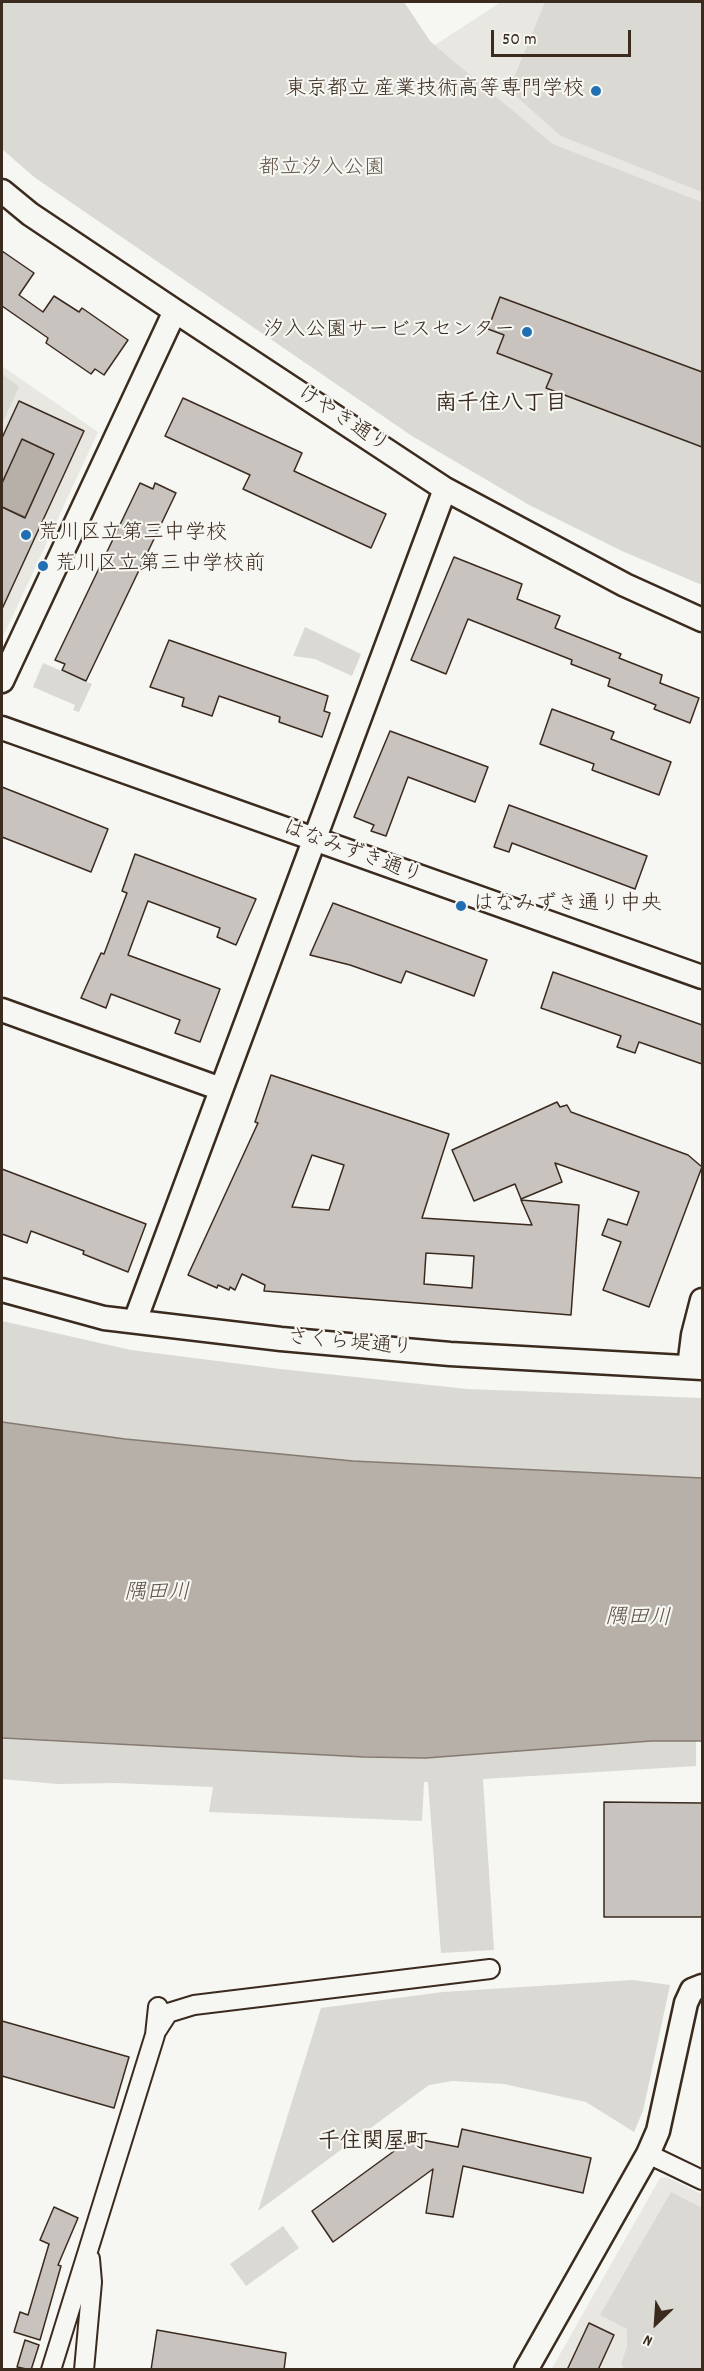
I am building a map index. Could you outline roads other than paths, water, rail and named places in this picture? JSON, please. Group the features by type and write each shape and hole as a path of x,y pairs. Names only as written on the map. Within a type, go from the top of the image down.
{"street":[{"name":"けやき通り","path":"2,191 30,214 445,489 576,561 640,593 702,620"},
{"path":"2,681 175,311"},
{"path":"135,1321 445,489"},
{"name":"はなみずき通り","path":"2,728 702,977"},
{"path":"2,1010 221,1089"},
{"name":"さくら堤通り","path":"2,1290 59,1308 104,1318 281,1339 450,1354 696,1367"},
{"path":"696,1367 693,1335 702,1300"},
{"path":"155,2035 168,2013 194,2005 490,1969"},
{"path":"526,2370 648,2154 658,2132 686,2003 692,1990 702,1986"},
{"path":"51,2370 155,2035 158,2007"},
{"path":"648,2154 702,2180"},
{"path":"84,2370 92,2282 89,2251"}],"water":[{"path":"22,439 54,454 25,517 2,507 2,483"},
{"name":"隅田川","path":"2,1422 125,1439 353,1461 702,1478 702,1741 651,1741 426,1758 364,1757 2,1738"}],"place":[{"name":"東京都立 産業技術高等専門学校","path":"596,91"},
{"name":"汐入公園サービスセンター","path":"527,332"},
{"name":"荒川区立第三中学校","path":"26,535"},
{"name":"荒川区立第三中学校前","path":"43,566"},
{"name":"はなみずき通り中央","path":"461,906"}],"district":[{"name":"南千住八丁目","path":"501,406"},
{"name":"千住関屋町","path":"373,2144"}],"park label":[{"name":"都立汐入公園","path":"322,170"}]}
